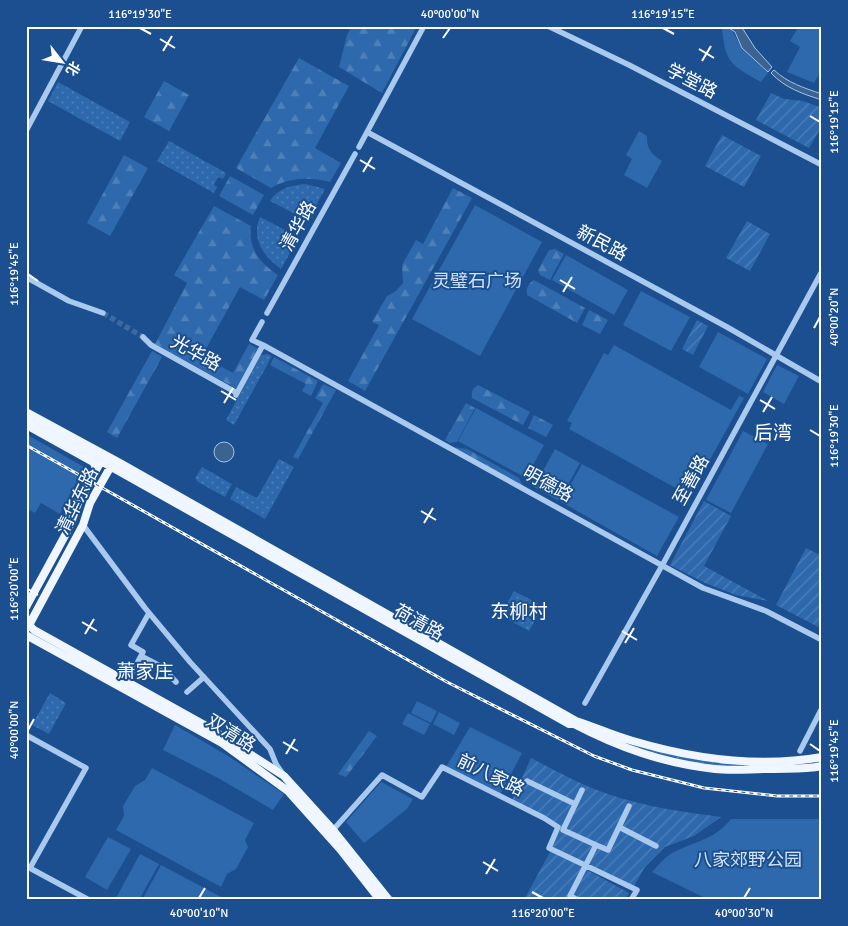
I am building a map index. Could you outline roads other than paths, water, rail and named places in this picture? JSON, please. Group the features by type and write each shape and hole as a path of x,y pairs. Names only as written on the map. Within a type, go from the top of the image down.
{"main road":[{"name":"荷清路","path":"26,412 107,462 561,719 601,738 635,752 707,768 786,768 802,770 822,766"},
{"name":"荷清路","path":"26,419 576,721 631,741 678,754 723,760 801,761 822,757"},
{"path":"26,425 93,462 96,471"},
{"name":"清华东路","path":"26,607 64,538 78,503 96,471 107,462"},
{"name":"清华东路","path":"29,630 83,525 107,462"},
{"name":"双清路","path":"29,630 127,682 238,745 284,776 333,830 389,900"},
{"name":"双清路","path":"29,630 222,743 252,763 288,791 300,803 340,849 380,900"},
{"path":"800,751 802,770"}],"street":[{"path":"26,131 82,26"},
{"path":"358,147 424,26"},
{"name":"学堂路","path":"548,26 629,65 822,165"},
{"name":"新民路","path":"367,132 727,327 822,382"},
{"name":"清华路","path":"267,313 355,154"},
{"name":"至善路","path":"585,703 663,564 822,271"},
{"path":"26,277 69,301 103,313"},
{"path":"262,322 252,340 263,346"},
{"name":"光华路","path":"143,336 151,345 237,394 263,346"},
{"name":"明德路","path":"263,346 663,564 703,588 766,611 822,640"},
{"name":"双清路","path":"83,525 149,613 270,749 276,764 284,776"},
{"path":"127,682 143,652 130,645 149,613"},
{"path":"141,656 162,667 176,682"},
{"path":"187,692 204,677"},
{"path":"800,751 822,708"},
{"path":"26,736 86,768 28,867 89,900"},
{"name":"前八家路","path":"333,830 382,775 422,797 442,767 538,814 558,827 548,851 586,866 637,890 631,900"},
{"path":"527,781 575,804"},
{"path":"582,790 563,830 608,850 629,806"},
{"path":"619,827 656,846"},
{"path":"578,900 568,898 596,845"}],"tunnel":[{"path":"103,313 143,337"}],"railway":[{"path":"26,445 447,682 594,756 632,770 704,788 777,796 822,796"}],"district":[{"name":"后湾","path":"773,432"},
{"name":"东柳村","path":"519,611"},
{"name":"萧家庄","path":"145,671"}],"park label":[{"name":"灵璧石广场","path":"477,281"},
{"name":"八家郊野公园","path":"748,860"}]}
